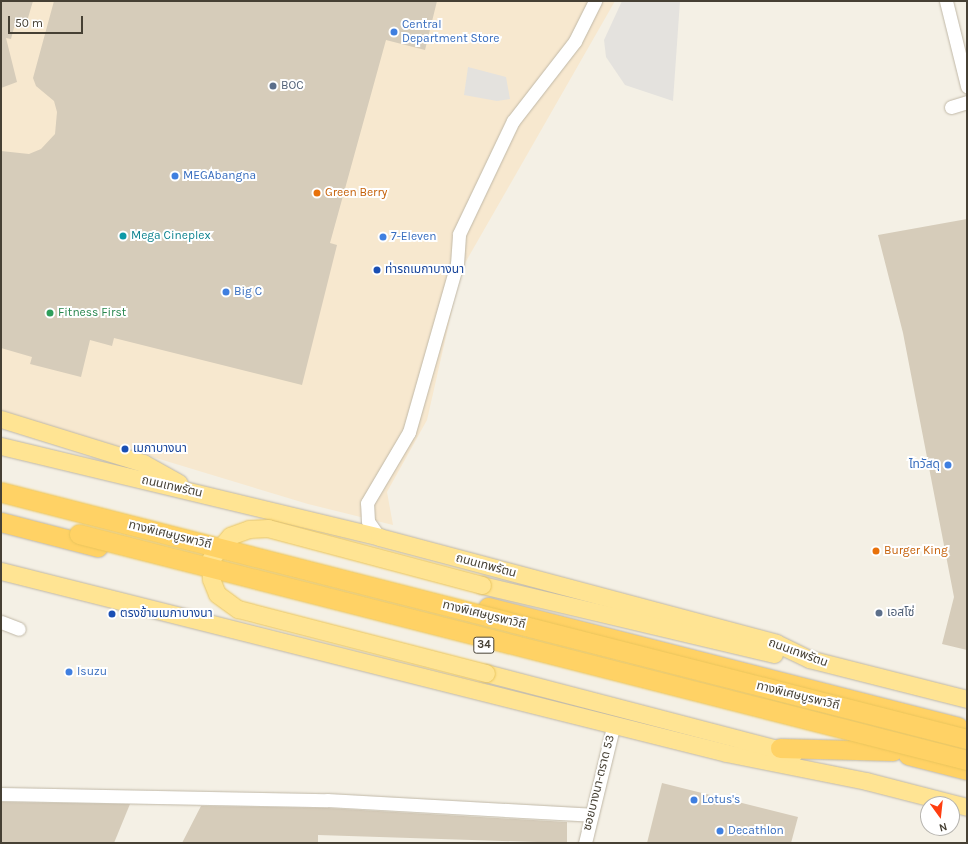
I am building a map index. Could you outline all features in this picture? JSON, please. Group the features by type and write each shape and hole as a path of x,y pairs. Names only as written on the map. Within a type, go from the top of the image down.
{"highway":[{"path":"1,487 625,640 967,729"},
{"name":"ทางพิเศษบูรพาวิถี","path":"1,492 967,739"},
{"name":"ทางพิเศษบูรพาวิถี","path":"1,514 967,760"},
{"name":"34","path":"1,522 967,770"},
{"path":"780,748 893,751"}],"main road":[{"path":"1,418 143,463 199,493"},
{"name":"ถนนเทพรัตน","path":"1,446 379,537 776,644 809,659 967,700"},
{"path":"809,659 771,654 482,585 268,528 248,529 230,536 210,560 211,579 217,594 238,609 780,748 866,781"},
{"path":"1,571 614,723 726,753 866,781 967,807"}],"street":[{"path":"379,537 368,521 366,503 409,432 457,264 459,234 513,121 564,56 595,1"},
{"path":"946,1 962,44 967,86"},
{"path":"951,107 967,102"},
{"path":"1,622 19,629"},
{"name":"ซอยบางนา-ตราด 53","path":"585,843 614,723"},
{"path":"1,794 327,800 592,815"}],"shaded area":[{"path":"1,1 615,1 461,270 427,420 387,492 393,525 308,504 1,411"},
{"path":"622,1 680,1 673,101 625,85 606,57 604,40"},
{"path":"468,67 506,77 510,99 497,101 464,95"}],"building":[{"path":"1,1 33,1 28,18 15,24 11,39 6,38 17,82 1,88"},
{"name":"MEGAbangna","path":"54,1 437,1 425,50 386,40 330,243 337,245 302,385 114,338 112,346 90,340 81,377 30,364 32,357 1,348 1,151 29,154 41,149 55,134 57,112 54,101 36,86 33,78"},
{"name":"ไทวัสดุ","path":"967,219 967,650 942,644 954,597 903,333 878,235"},
{"name":"Lotus's","path":"662,783 798,817 791,843 647,843"},
{"path":"1,802 130,804 114,843 1,843"},
{"path":"201,806 327,808 567,822 567,843 318,835 318,843 182,843"}],"place":[{"name":"Central Department Store","path":"394,32"},
{"name":"BOC","path":"273,86"},
{"name":"MEGAbangna","path":"175,176"},
{"name":"Green Berry","path":"317,193"},
{"name":"Mega Cineplex","path":"123,236"},
{"name":"7-Eleven","path":"383,237"},
{"name":"ท่ารถเมกาบางนา","path":"377,270"},
{"name":"Big C","path":"226,292"},
{"name":"Fitness First","path":"50,313"},
{"name":"เมกาบางนา","path":"125,449"},
{"name":"ไทวัสดุ","path":"948,465"},
{"name":"Burger King","path":"876,551"},
{"name":"เอสโซ่","path":"879,613"},
{"name":"ตรงข้ามเมกาบางนา","path":"112,614"},
{"name":"Isuzu","path":"69,672"},
{"name":"Lotus's","path":"694,800"},
{"name":"Decathlon","path":"720,831"}]}
